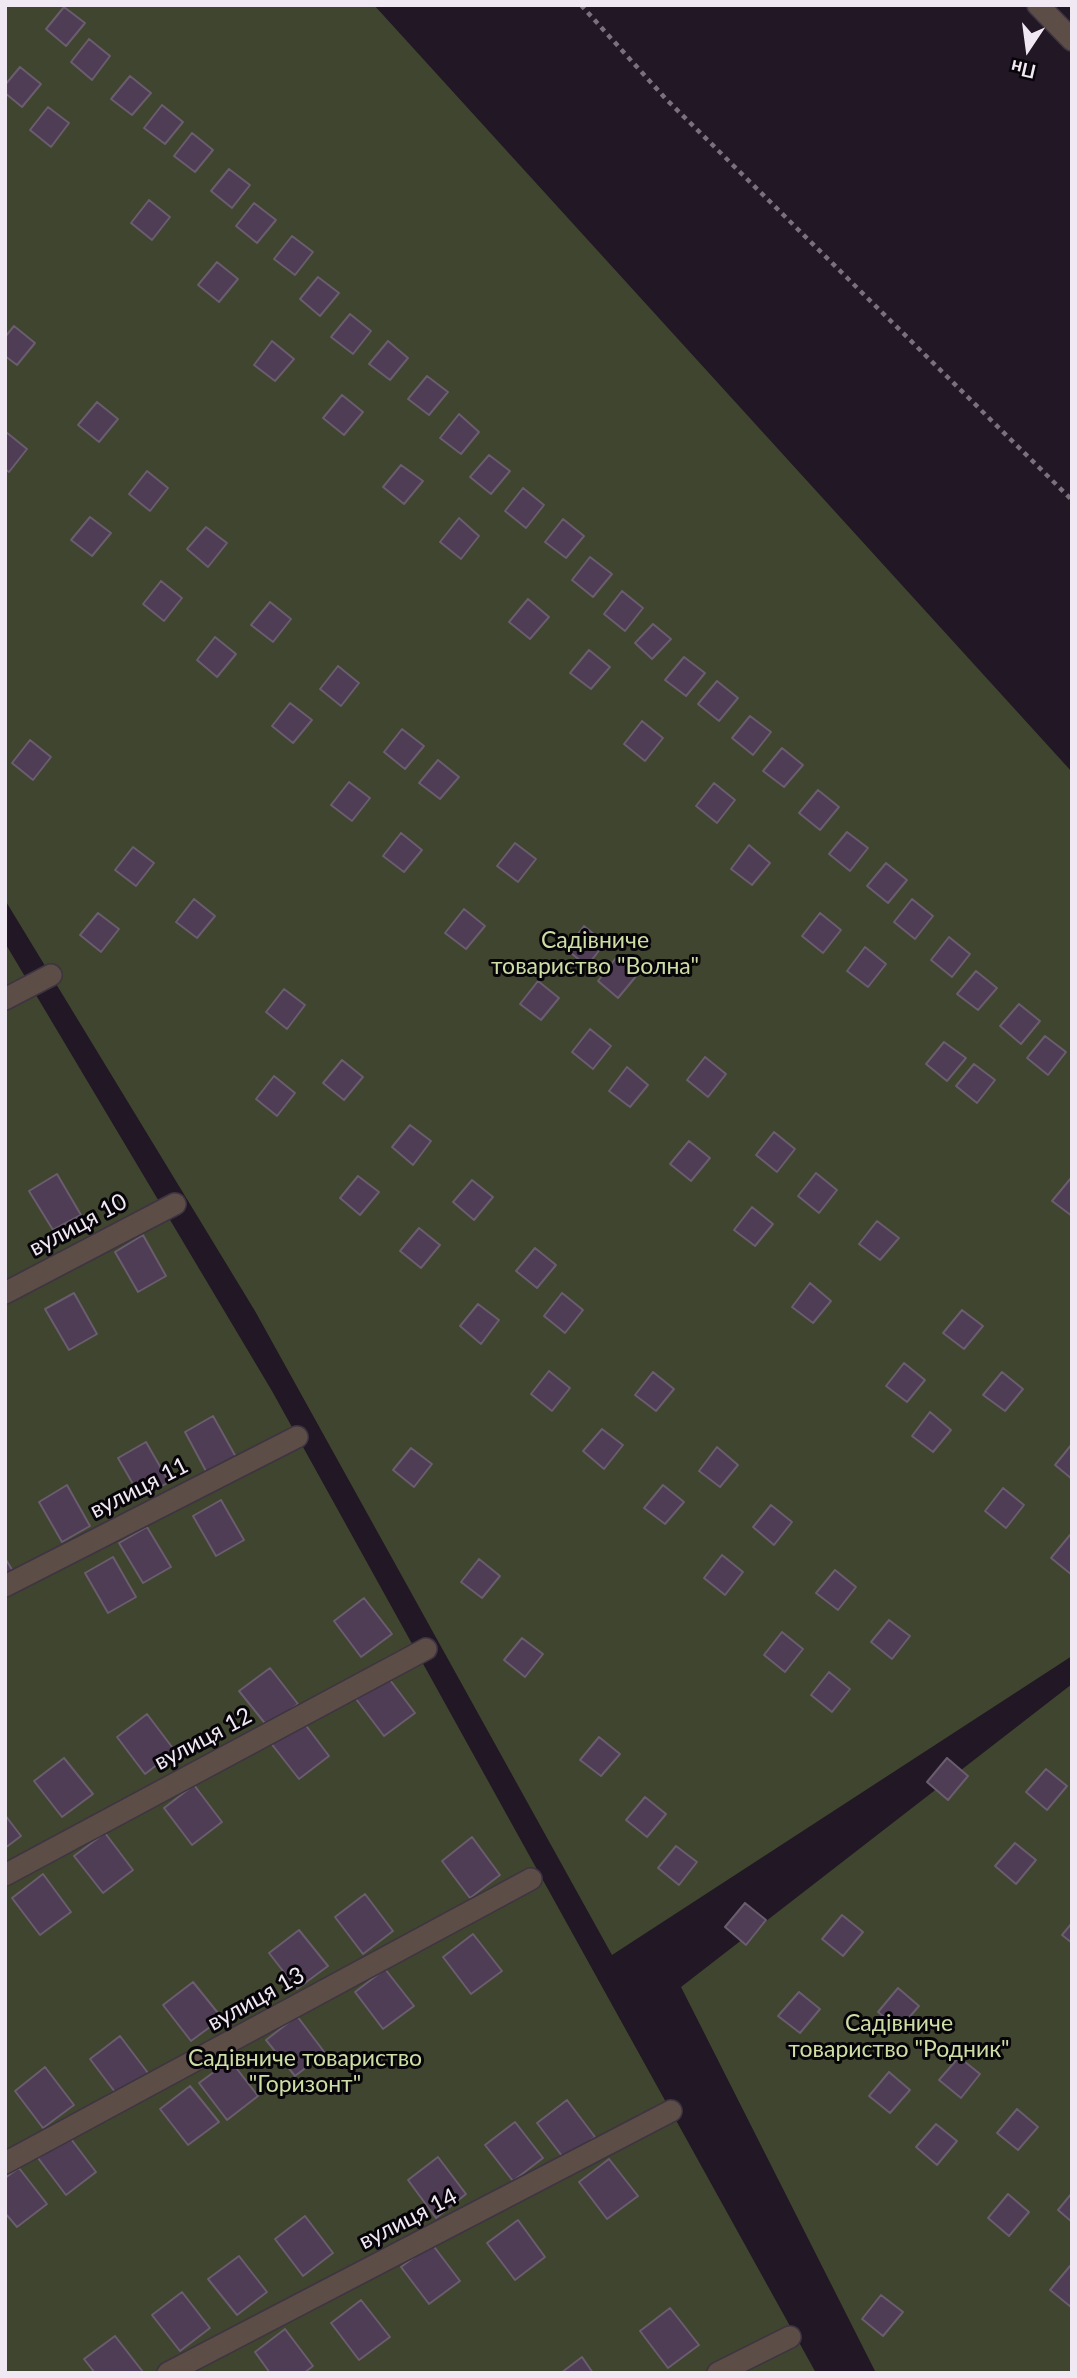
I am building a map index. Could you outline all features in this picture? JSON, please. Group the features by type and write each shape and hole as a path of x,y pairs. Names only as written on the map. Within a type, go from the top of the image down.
{"street":[{"path":"1038,5 1072,40"},
{"path":"5,999 51,975"},
{"name":"вулиця 10","path":"5,1293 175,1204"},
{"name":"вулиця 11","path":"5,1586 297,1437"},
{"name":"вулиця 12","path":"5,1875 426,1649"},
{"name":"вулиця 13","path":"5,2163 531,1879"},
{"name":"вулиця 14","path":"168,2373 671,2111"},
{"path":"718,2373 790,2337"}],"path":[{"path":"581,5 665,98 1072,500"}],"green space":[{"name":"Садівниче товариство \"Волна\"","path":"5,5 374,5 1072,772 1072,1656 612,1955 255,1311 5,900"},
{"name":"Садівниче товариство \"Горизонт\"","path":"5,943 272,1391 816,2373 5,2373"},
{"name":"Садівниче товариство \"Родник\"","path":"1072,1684 1072,2373 876,2373 681,1987"}],"building":[{"path":"64,7 85,23 66,46 46,29"},
{"path":"89,39 110,56 92,80 71,62"},
{"path":"20,67 41,84 22,107 5,93 5,85"},
{"path":"130,76 151,93 132,115 111,99"},
{"path":"162,105 183,122 165,144 144,128"},
{"path":"48,107 69,123 51,147 30,130"},
{"path":"192,133 213,150 195,172 174,156"},
{"path":"229,169 250,185 232,208 211,191"},
{"path":"149,200 170,217 152,240 131,223"},
{"path":"254,203 276,220 257,243 236,226"},
{"path":"292,236 313,252 295,275 274,259"},
{"path":"217,262 238,279 219,302 198,285"},
{"path":"318,277 339,293 320,316 300,299"},
{"path":"350,314 371,331 353,354 331,337"},
{"path":"14,326 35,343 17,365 5,356 5,337"},
{"path":"272,341 294,359 275,381 254,365"},
{"path":"388,341 408,358 390,380 369,364"},
{"path":"427,376 448,392 429,415 408,399"},
{"path":"342,395 363,412 344,435 323,418"},
{"path":"97,402 118,419 99,442 78,425"},
{"path":"459,414 479,432 461,454 440,438"},
{"path":"6,432 27,449 9,472 5,469"},
{"path":"489,455 510,471 491,494 470,477"},
{"path":"401,465 423,481 404,504 383,487"},
{"path":"147,471 168,488 150,511 129,494"},
{"path":"523,488 544,505 526,528 505,511"},
{"path":"90,517 111,533 92,556 71,540"},
{"path":"459,518 479,536 461,559 440,542"},
{"path":"563,519 584,536 566,558 545,542"},
{"path":"206,527 227,543 208,567 187,549"},
{"path":"590,557 612,574 593,597 572,580"},
{"path":"161,581 182,598 164,621 143,604"},
{"path":"622,591 643,608 625,631 604,614"},
{"path":"528,599 549,617 530,639 509,622"},
{"path":"270,602 291,619 273,642 251,625"},
{"path":"653,624 671,639 652,659 635,643"},
{"path":"215,637 236,654 217,677 197,660"},
{"path":"589,650 610,667 591,689 570,673"},
{"path":"684,657 705,673 686,696 665,680"},
{"path":"338,666 359,683 341,706 320,689"},
{"path":"717,681 738,698 719,721 698,704"},
{"path":"290,703 312,720 293,743 272,726"},
{"path":"750,716 771,732 753,755 732,738"},
{"path":"642,721 663,738 645,761 624,744"},
{"path":"402,729 424,746 405,769 384,752"},
{"path":"30,740 51,757 33,780 12,763"},
{"path":"782,748 803,765 784,787 763,771"},
{"path":"438,760 459,777 440,799 419,783"},
{"path":"349,782 370,798 352,821 331,805"},
{"path":"714,783 735,800 717,823 696,806"},
{"path":"818,790 839,807 820,830 799,813"},
{"path":"847,832 868,848 850,871 829,854"},
{"path":"401,833 422,850 404,872 383,856"},
{"path":"515,843 536,859 518,882 497,866"},
{"path":"749,845 770,863 752,885 731,869"},
{"path":"133,847 154,863 136,886 115,870"},
{"path":"886,863 907,880 888,903 867,886"},
{"path":"194,899 215,916 197,938 176,922"},
{"path":"912,899 933,916 915,939 894,922"},
{"path":"464,909 485,926 466,949 445,933"},
{"path":"98,913 119,929 101,952 80,935"},
{"path":"820,913 841,930 823,953 802,936"},
{"path":"584,926 605,943 587,966 566,949"},
{"path":"949,937 970,954 952,977 931,960"},
{"path":"865,947 886,964 868,987 847,971"},
{"path":"616,958 637,975 618,998 598,981"},
{"path":"976,971 997,988 978,1010 957,994"},
{"path":"538,981 559,998 541,1020 520,1004"},
{"path":"284,989 305,1005 287,1029 266,1012"},
{"path":"1019,1004 1040,1021 1021,1044 1000,1026"},
{"path":"590,1029 611,1046 593,1069 572,1052"},
{"path":"1045,1036 1066,1052 1048,1075 1027,1058"},
{"path":"944,1042 966,1058 947,1081 926,1064"},
{"path":"705,1057 726,1074 708,1097 687,1080"},
{"path":"342,1060 363,1077 344,1100 323,1083"},
{"path":"974,1064 995,1080 977,1103 956,1086"},
{"path":"627,1067 648,1085 630,1107 609,1091"},
{"path":"274,1076 295,1093 277,1116 256,1099"},
{"path":"410,1125 431,1141 413,1165 392,1147"},
{"path":"774,1132 795,1149 777,1172 756,1155"},
{"path":"689,1141 710,1158 691,1181 670,1164"},
{"path":"816,1173 837,1190 819,1213 798,1196"},
{"path":"57,1174 81,1215 53,1230 29,1191"},
{"path":"358,1176 379,1192 360,1215 340,1198"},
{"path":"1072,1179 1072,1216 1052,1201"},
{"path":"472,1180 493,1197 474,1220 453,1202"},
{"path":"752,1207 773,1224 755,1246 734,1230"},
{"path":"877,1221 899,1238 880,1260 859,1244"},
{"path":"419,1228 440,1245 421,1268 400,1251"},
{"path":"143,1235 166,1276 138,1292 115,1252"},
{"path":"535,1248 556,1265 537,1288 516,1271"},
{"path":"810,1283 831,1301 813,1323 792,1307"},
{"path":"74,1293 97,1334 69,1350 45,1309"},
{"path":"562,1293 583,1310 565,1333 544,1316"},
{"path":"478,1304 499,1320 481,1344 460,1326"},
{"path":"962,1310 983,1326 964,1349 943,1333"},
{"path":"904,1363 925,1380 907,1402 886,1386"},
{"path":"549,1371 570,1388 552,1411 531,1394"},
{"path":"653,1372 674,1389 656,1411 635,1395"},
{"path":"1002,1372 1023,1389 1005,1411 983,1395"},
{"path":"930,1412 951,1430 933,1452 912,1436"},
{"path":"213,1416 236,1457 207,1473 185,1432"},
{"path":"602,1429 623,1445 604,1469 583,1451"},
{"path":"146,1442 169,1482 141,1498 118,1458"},
{"path":"1072,1444 1072,1479 1055,1465"},
{"path":"717,1447 738,1465 720,1487 699,1471"},
{"path":"411,1448 432,1464 414,1487 393,1470"},
{"path":"67,1485 90,1526 62,1542 39,1502"},
{"path":"663,1485 684,1502 665,1524 644,1508"},
{"path":"1003,1488 1024,1505 1006,1528 985,1511"},
{"path":"221,1500 244,1540 216,1556 193,1516"},
{"path":"771,1505 792,1522 774,1545 753,1527"},
{"path":"147,1527 171,1567 143,1583 119,1543"},
{"path":"1070,1535 1072,1536 1072,1575 1051,1558"},
{"path":"722,1555 743,1572 725,1595 704,1578"},
{"path":"113,1557 136,1597 108,1613 85,1573"},
{"path":"5,1558 14,1573 5,1578"},
{"path":"479,1559 500,1576 482,1598 461,1582"},
{"path":"835,1570 856,1587 838,1610 816,1593"},
{"path":"364,1598 392,1634 361,1657 334,1621"},
{"path":"889,1620 910,1636 892,1659 871,1642"},
{"path":"782,1632 803,1649 785,1672 764,1655"},
{"path":"522,1638 543,1654 525,1677 504,1660"},
{"path":"270,1668 298,1704 268,1727 239,1691"},
{"path":"829,1672 850,1689 832,1712 811,1695"},
{"path":"387,1676 415,1713 384,1736 356,1699"},
{"path":"147,1714 175,1751 145,1774 117,1737"},
{"path":"301,1719 329,1756 299,1779 270,1742"},
{"path":"599,1737 620,1754 601,1776 580,1760"},
{"path":"64,1758 93,1794 62,1817 34,1781"},
{"path":"947,1758 968,1776 948,1800 927,1782"},
{"path":"1046,1769 1067,1786 1047,1810 1026,1792"},
{"path":"194,1785 222,1822 192,1845 164,1808"},
{"path":"645,1797 666,1814 647,1837 626,1820"},
{"path":"5,1815 21,1836 5,1848"},
{"path":"105,1833 133,1870 103,1893 74,1856"},
{"path":"472,1837 500,1875 470,1898 442,1861"},
{"path":"1015,1843 1036,1860 1016,1884 995,1866"},
{"path":"676,1846 697,1862 679,1885 658,1868"},
{"path":"43,1874 71,1912 40,1935 12,1898"},
{"path":"365,1894 393,1931 363,1954 335,1917"},
{"path":"745,1903 766,1920 746,1945 725,1927"},
{"path":"842,1915 863,1932 843,1956 822,1939"},
{"path":"1072,1923 1072,1943 1062,1935"},
{"path":"299,1930 328,1966 297,1989 269,1953"},
{"path":"473,1934 502,1971 471,1994 443,1957"},
{"path":"385,1969 414,2006 383,2029 355,1992"},
{"path":"193,1982 222,2018 191,2041 163,2005"},
{"path":"898,1988 919,2006 899,2029 878,2012"},
{"path":"799,1992 820,2009 800,2033 778,2016"},
{"path":"297,2016 325,2053 295,2076 266,2040"},
{"path":"120,2036 148,2073 118,2096 90,2059"},
{"path":"959,2057 980,2074 961,2098 939,2080"},
{"path":"230,2060 258,2096 227,2120 199,2083"},
{"path":"45,2067 74,2105 43,2128 15,2091"},
{"path":"889,2072 910,2090 890,2113 869,2096"},
{"path":"190,2086 219,2122 188,2145 160,2109"},
{"path":"567,2100 595,2137 565,2160 537,2123"},
{"path":"1017,2109 1038,2127 1018,2150 997,2133"},
{"path":"515,2122 543,2158 513,2181 485,2145"},
{"path":"936,2124 957,2141 937,2165 916,2147"},
{"path":"68,2135 96,2172 66,2195 38,2158"},
{"path":"438,2157 466,2194 436,2218 408,2180"},
{"path":"609,2159 638,2196 607,2219 579,2182"},
{"path":"19,2168 47,2204 17,2227 5,2213 5,2178"},
{"path":"1072,2193 1072,2222 1058,2210"},
{"path":"1008,2194 1029,2212 1009,2236 988,2218"},
{"path":"305,2216 333,2253 303,2276 275,2239"},
{"path":"518,2220 545,2257 515,2280 487,2243"},
{"path":"432,2244 460,2281 429,2304 401,2267"},
{"path":"239,2256 267,2292 237,2315 208,2279"},
{"path":"1070,2266 1072,2268 1071,2307 1050,2290"},
{"path":"182,2292 210,2328 180,2351 152,2315"},
{"path":"881,2295 903,2312 883,2336 862,2319"},
{"path":"361,2300 390,2337 359,2360 331,2323"},
{"path":"670,2308 699,2345 668,2368 640,2331"},
{"path":"285,2329 313,2366 304,2373 270,2373 255,2352"},
{"path":"115,2336 143,2372 95,2373 84,2359"},
{"path":"582,2357 593,2373 561,2373"}]}
